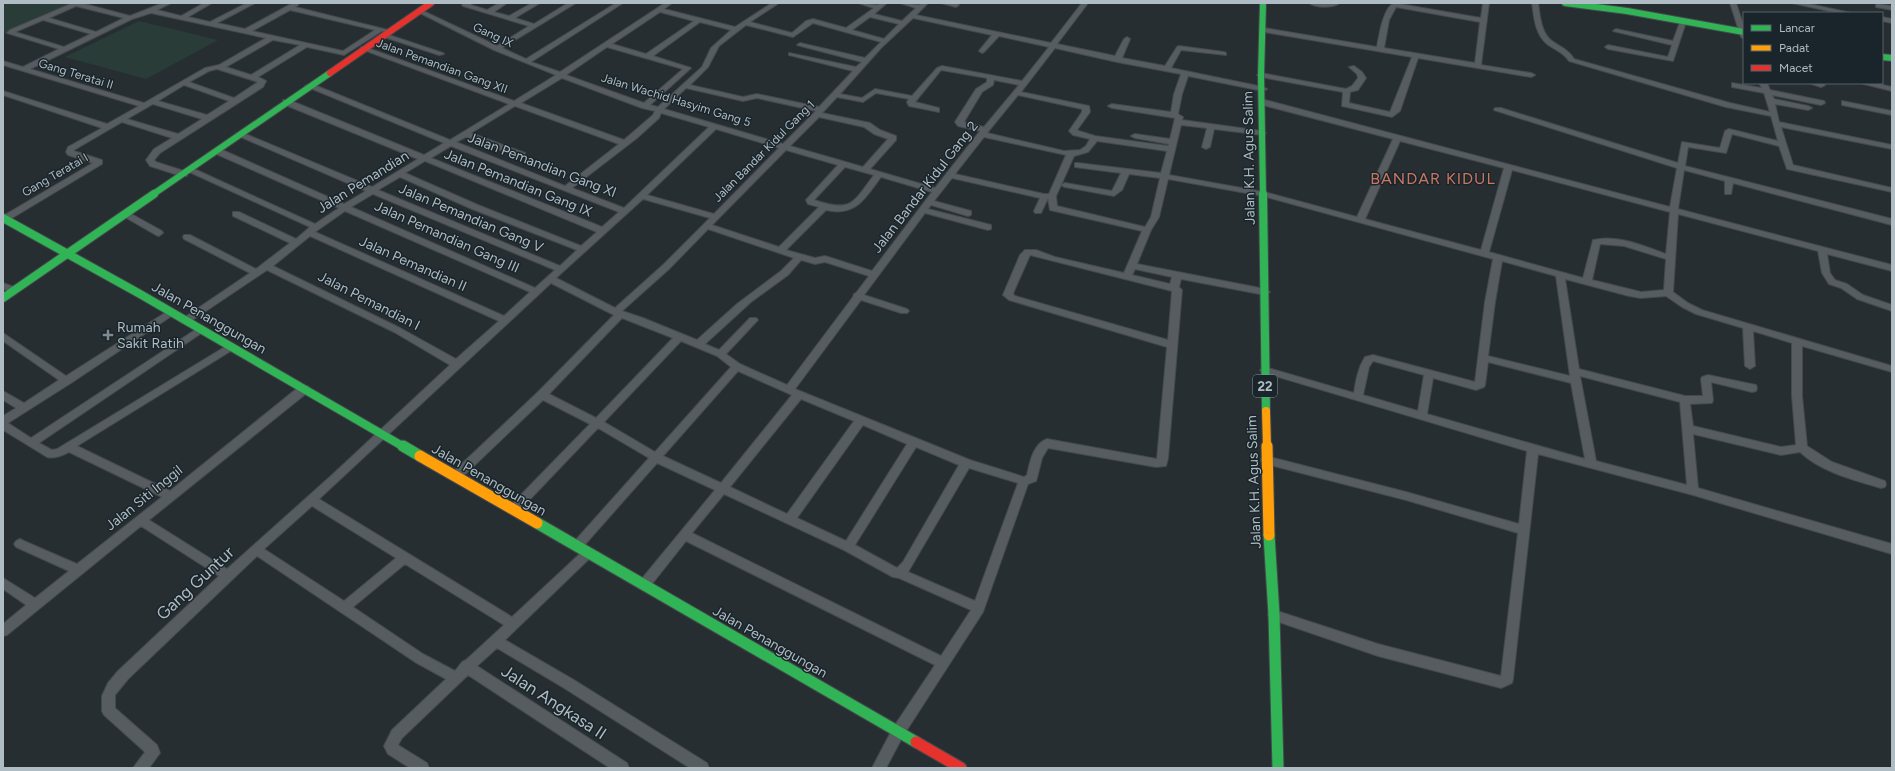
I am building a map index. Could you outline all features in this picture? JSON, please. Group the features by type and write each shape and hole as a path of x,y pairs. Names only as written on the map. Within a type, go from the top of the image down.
{"main road":[{"path":"3,298 68,255 240,135 363,48 384,31 431,3"},
{"name":"Jalan K.H. Agus Salim","path":"1263,3 1264,30 1261,75 1263,89 1262,133 1264,194 1266,460 1267,508 1274,615 1278,768"},
{"path":"1565,3 1588,5 1743,34"},
{"name":"Jalan Penanggungan","path":"4,218 140,294 961,768"}],"street":[{"path":"65,49 10,33 77,3 130,18"},
{"path":"24,69 130,18 168,3"},
{"path":"197,3 207,4"},
{"path":"211,24 252,3"},
{"path":"245,32 295,6 306,3"},
{"path":"458,3 467,4 535,26"},
{"path":"488,12 504,3"},
{"path":"510,18 537,3"},
{"path":"496,50 573,3"},
{"path":"526,62 620,3"},
{"path":"566,189 650,121 710,60 714,48 736,29 776,3"},
{"path":"861,3 881,5"},
{"path":"902,3 923,5"},
{"path":"944,3 956,6"},
{"name":"Jalan Bandar Kidul Gang 2","path":"644,585 722,488 794,392 857,296 937,191 1024,84 1084,3"},
{"path":"1312,3 1331,5 1336,3"},
{"path":"1477,66 1486,3"},
{"path":"1535,3 1542,33 1548,41 1564,50 1569,56 1568,62 1774,115"},
{"path":"1733,3 1743,34"},
{"path":"1795,3 1843,12"},
{"path":"181,18 207,4"},
{"name":"Jalan Pemandian","path":"185,321 267,266 313,230 346,207 561,75 607,45 659,7 668,4"},
{"path":"1877,4 1892,8"},
{"path":"847,30 881,5"},
{"name":"Jalan Bandar Kidul Gang 1","path":"455,477 542,395 618,313 666,267 819,112 902,23 923,5"},
{"path":"1380,49 1386,20 1394,5 1484,21"},
{"path":"295,6 384,31 441,54"},
{"path":"659,7 699,20 736,29"},
{"path":"151,11 344,53 384,31"},
{"name":"Gang IX","path":"419,11 496,50 561,75"},
{"path":"869,15 902,23"},
{"path":"911,16 1051,47 1263,89"},
{"path":"42,18 97,34"},
{"path":"648,56 699,20"},
{"path":"746,23 792,35 809,21 847,30 853,34 885,41"},
{"path":"1608,47 1671,60 1683,22"},
{"path":"1264,30 1531,75"},
{"path":"1616,31 1676,44"},
{"path":"982,51 996,35"},
{"path":"220,68 271,38"},
{"path":"1117,60 1128,39"},
{"path":"252,78 305,45"},
{"path":"607,45 688,68 645,106"},
{"path":"800,45 867,61"},
{"name":"Jalan Pemandian Gang XII","path":"363,48 624,143"},
{"path":"1166,70 1179,48 1224,54"},
{"path":"792,54 859,70"},
{"path":"1347,91 1344,103 1346,105 1393,115 1416,56"},
{"name":"Gang Teratai II","path":"3,63 144,105"},
{"path":"4,95 108,126 207,69 215,67 220,68 262,82 178,137 120,120"},
{"path":"1261,75 1347,91 1355,88 1362,78 1360,74 1352,67"},
{"path":"936,110 912,104 911,102 939,69 942,68 1024,84"},
{"path":"1174,114 1178,94 1185,74"},
{"name":"Jalan Wachid Hasyim Gang 5","path":"561,75 645,106 937,191"},
{"path":"992,77 990,82 979,91 959,122 961,124 984,132 1071,154 1085,152 1095,138"},
{"path":"184,83 235,101"},
{"path":"1817,84 1821,85"},
{"path":"1869,84 1892,89"},
{"path":"1735,85 1765,87 1820,103"},
{"name":"Jalan Pemandian Gang XI","path":"309,86 566,189 625,211"},
{"path":"686,86 743,99 751,96 757,96 867,125 877,132 893,138 865,170"},
{"path":"1765,87 1776,124 1792,168 1892,190"},
{"path":"835,95 863,100 875,91 914,98"},
{"path":"1017,93 1086,108 1086,112 1073,131 1095,138 1173,146"},
{"path":"1770,100 1808,108"},
{"path":"151,101 208,118"},
{"name":"Jalan Pemandian Gang IX","path":"286,102 603,231"},
{"path":"1262,102 1892,268"},
{"path":"1846,103 1892,114"},
{"path":"1112,106 1174,114 1178,116 1179,122 1164,176 1155,217 1147,230 1128,277"},
{"path":"1498,110 1681,167 1892,222"},
{"path":"1179,122 1262,133"},
{"path":"1776,124 1892,147"},
{"name":"Gang Teratai I","path":"4,218 99,163 71,153 70,150 108,126"},
{"name":"Gang Guntur","path":"140,768 154,753 109,711 107,697 113,686 256,549 383,434 560,269 642,196 715,126"},
{"path":"1206,147 1211,126"},
{"path":"1668,293 1674,210 1685,144 1723,151 1729,131 1783,145"},
{"path":"466,134 522,155"},
{"name":"Jalan Pemandian Gang V","path":"240,135 560,269"},
{"path":"1136,136 1173,146"},
{"name":"Jalan Pemandian II","path":"178,137 157,151 150,160 158,167 186,172 505,320"},
{"path":"1360,220 1397,138"},
{"name":"Jalan Pemandian Gang III","path":"217,150 537,292"},
{"path":"1071,154 1052,196 1053,208 1147,230"},
{"path":"843,164 810,200 811,202 846,209 854,204 879,174"},
{"path":"1078,165 1125,173 1164,176 1264,194 1641,296 1668,293 1691,310 1892,370"},
{"path":"1484,254 1509,166"},
{"path":"1065,185 1114,194 1118,190 1125,173"},
{"path":"400,174 475,207 582,249"},
{"path":"951,175 1042,196 1052,196"},
{"path":"1728,192 1729,180"},
{"path":"642,196 715,217"},
{"path":"1038,211 1044,198 1042,196"},
{"path":"929,202 968,213"},
{"path":"780,250 825,206"},
{"path":"923,210 988,227"},
{"path":"126,214 159,233"},
{"path":"236,214 297,242"},
{"path":"706,226 799,257 815,261 826,260 874,275"},
{"path":"187,237 257,273"},
{"path":"1587,282 1596,242 1605,240 1620,242 1671,258"},
{"path":"1822,250 1826,273 1832,282 1844,286 1860,297 1892,308"},
{"path":"1172,345 1012,298 1008,295 1024,255 1028,252 1174,288"},
{"path":"698,345 756,293 781,274 789,271 799,257"},
{"path":"1358,397 1364,367 1368,359 1373,358 1476,386 1480,385 1498,258"},
{"name":"Jalan Pemandian I","path":"267,266 397,330 457,364"},
{"path":"1133,266 1265,292"},
{"path":"1560,274 1591,463"},
{"path":"550,279 618,313 680,336 720,354 737,366 860,421 966,463 1024,481 1032,478 1040,448 1047,443 1162,463 1177,292 1174,288 1177,275"},
{"path":"3,286 14,290"},
{"path":"857,296 904,311"},
{"path":"3,421 171,313"},
{"path":"720,354 753,320"},
{"path":"1748,327 1750,366"},
{"path":"31,443 201,330"},
{"path":"3,336 67,381"},
{"path":"513,510 680,336"},
{"path":"1797,342 1797,396 1802,448 1808,455 1822,462 1881,484"},
{"path":"3,425 51,454 69,447 231,347"},
{"path":"1483,358 1576,376 1685,400 1708,400 1706,379 1708,378 1752,388"},
{"path":"577,546 737,366"},
{"path":"1265,370 1533,449 1693,491 1892,549"},
{"path":"1422,416 1428,372"},
{"name":"Jalan Siti Inggil","path":"3,631 304,389"},
{"path":"3,395 24,408"},
{"path":"542,395 597,423 655,457 848,547 899,574 979,608"},
{"path":"1685,400 1693,491"},
{"path":"789,520 860,421"},
{"path":"1687,429 1781,450 1802,448"},
{"path":"848,547 914,442"},
{"path":"69,447 171,496"},
{"path":"1274,615 1378,650 1501,682 1505,681 1507,679 1533,449"},
{"path":"1266,460 1406,496 1524,530"},
{"path":"899,574 907,565 966,463"},
{"path":"879,768 898,732 979,608 1024,481"},
{"path":"311,500 513,624"},
{"path":"140,520 228,576"},
{"path":"685,535 943,663"},
{"path":"20,544 78,570"},
{"path":"256,549 419,658 455,678"},
{"path":"422,768 393,749 391,743 397,734 466,666 588,553"},
{"path":"344,608 405,557"},
{"path":"3,583 35,605"},
{"path":"495,640 569,684 702,768"},
{"name":"Jalan Angkasa II","path":"466,666 622,768"}],"green space":[{"path":"3,3 71,3 33,19 37,21 7,34 3,33"},
{"path":"139,21 218,40 146,79 65,57"}],"traffic: fast":[{"path":"1263,3 1261,75 1266,411"},
{"path":"1565,3 1627,11 1743,32"},
{"path":"1883,57 1892,58"},
{"path":"3,298 330,73"},
{"path":"3,218 140,294 420,456"},
{"path":"537,523 916,742"},
{"path":"1269,535 1274,615 1278,768"}],"traffic: slow":[{"path":"1266,411 1269,535"},
{"path":"420,456 537,523"}],"traffic: jam":[{"path":"330,73 431,3"},
{"path":"916,742 961,768"}],"place":[{"name":"Rumah Sakit Ratih","path":"108,335"}],"district":[{"name":"BANDAR KIDUL","path":"1433,178"}]}
